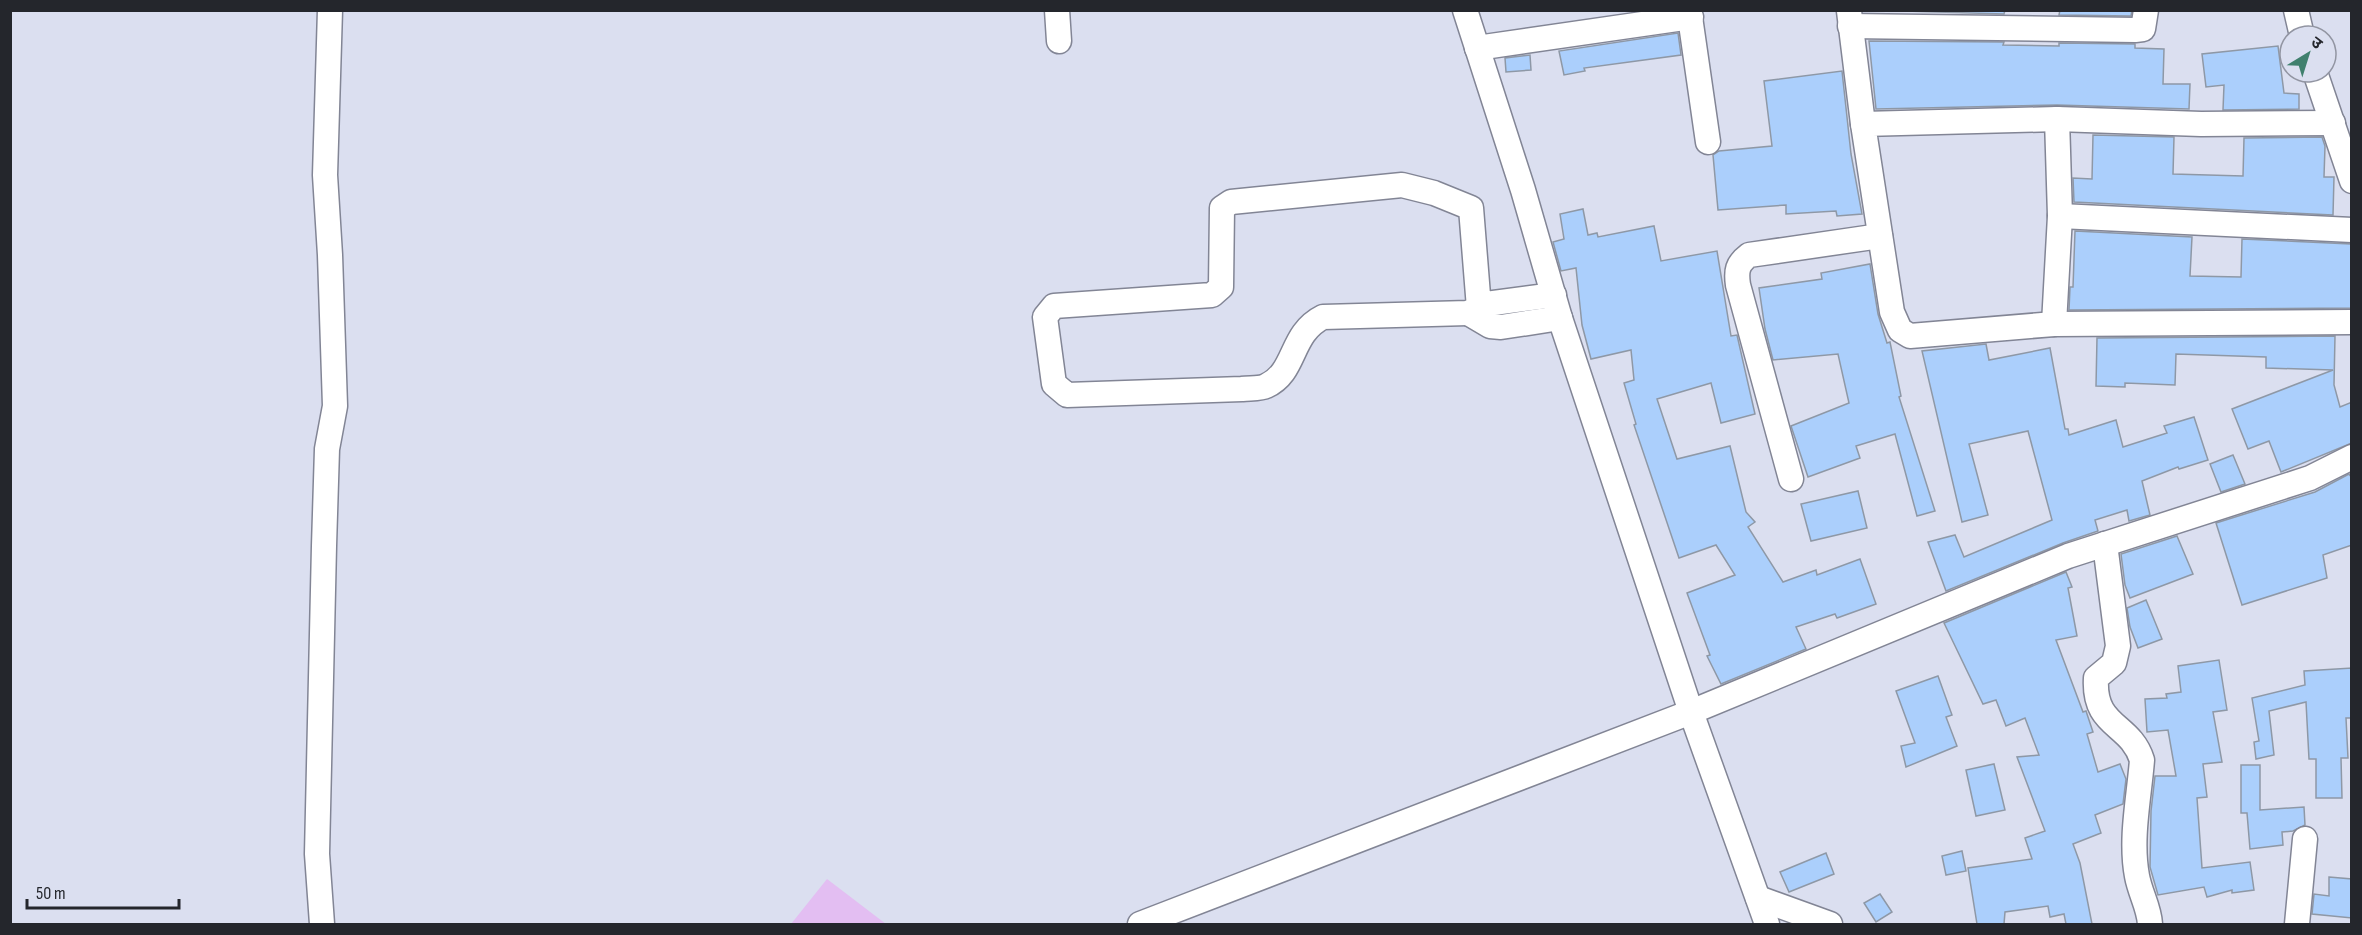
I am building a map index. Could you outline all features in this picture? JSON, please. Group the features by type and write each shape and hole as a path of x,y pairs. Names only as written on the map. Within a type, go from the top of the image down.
{"street":[{"path":"322,924 317,854 323,593 327,448 335,396 325,176 330,10"},
{"path":"1057,10 1059,41"},
{"path":"1465,10 1560,318 1691,712 1767,924"},
{"path":"2146,10 2142,29 2134,30 1849,18 1892,312 1900,330 1910,336 2054,324 2352,322"},
{"path":"1477,48 1690,14 1708,142"},
{"path":"2319,84 2352,181"},
{"path":"1863,124 2057,119 2201,124 2333,123"},
{"path":"2054,324 2060,216 2057,119"},
{"path":"1554,295 1486,304 1474,310 1323,317 1309,324 1284,374 1265,386 1067,395 1054,384 1045,317 1054,306 1212,295 1221,287 1222,208 1231,202 1402,185 1434,193 1471,208 1474,310 1490,326 1501,327 1560,318"},
{"path":"2060,216 2352,230"},
{"path":"1791,479 1738,285 1737,273 1740,262 1749,255 1880,236"},
{"path":"1140,924 1691,712 2068,556 2310,478 2352,457"},
{"path":"2105,544 2118,646 2114,663 2096,678 2094,697 2102,713 2138,749 2142,760 2134,843 2137,876 2150,913 2150,924"},
{"path":"2296,924 2305,839"},
{"path":"1758,898 1830,924"}],"shaded area":[{"path":"827,879 886,924 791,924"}],"building":[{"path":"1870,10 2005,10 2004,14"},
{"path":"2060,10 2132,10 2131,16 2059,15"},
{"path":"1678,33 1681,55 1584,68 1585,71 1564,75 1559,51"},
{"path":"1869,41 2004,42 2003,45 2059,46 2059,43 2135,44 2135,48 2164,49 2163,84 2190,84 2189,109 2057,105 1876,109"},
{"path":"2278,46 2278,84 2283,84 2284,93 2299,94 2299,109 2223,110 2224,85 2206,87 2202,54"},
{"path":"1530,55 1531,70 1506,72 1505,58"},
{"path":"1842,71 1851,154 1862,214 1837,216 1836,211 1786,214 1786,205 1718,210 1713,155 1719,151 1772,146 1764,81"},
{"path":"2093,135 2174,137 2173,174 2243,176 2244,138 2322,137 2325,146 2324,177 2334,177 2333,215 2074,202 2073,178 2092,179"},
{"path":"1583,209 1588,235 1597,233 1598,237 1654,226 1661,261 1717,251 1731,336 1737,335 1755,414 1721,423 1711,383 1657,399 1677,459 1730,446 1746,512 1755,522 1748,527 1783,582 1816,570 1817,575 1860,559 1876,604 1837,618 1835,614 1796,627 1806,649 1721,684 1707,656 1710,655 1687,593 1735,575 1716,545 1679,558 1634,425 1636,424 1624,383 1634,380 1631,350 1591,359 1582,325 1576,268 1561,271 1553,242 1564,239 1560,214"},
{"path":"2075,231 2192,237 2190,276 2241,277 2242,239 2351,244 2352,308 2069,310 2070,287 2073,287"},
{"path":"1870,264 1878,314 1887,343 1890,342 1901,396 1899,397 1935,511 1917,516 1895,434 1856,446 1860,458 1808,477 1791,426 1849,403 1838,354 1773,360 1765,329 1759,288 1822,279 1821,273"},
{"path":"2335,336 2334,385 2340,407 2352,402 2352,443 2281,472 2269,441 2248,449 2232,409 2333,370 2266,368 2266,357 2176,354 2175,385 2125,383 2125,387 2096,386 2097,338"},
{"path":"1986,344 1989,360 2050,348 2065,429 2068,429 2069,435 2116,420 2123,447 2167,433 2164,426 2194,417 2208,460 2179,469 2178,467 2142,481 2150,515 2129,521 2127,510 2095,520 2098,531 1946,591 1928,542 1955,535 1964,557 2052,520 2028,431 1969,444 1988,515 1962,522 1922,351"},
{"path":"2233,455 2245,484 2221,492 2210,464"},
{"path":"2349,474 2352,478 2352,545 2323,555 2327,578 2242,605 2216,523 2315,492"},
{"path":"1858,491 1867,528 1811,541 1801,504"},
{"path":"2177,536 2193,574 2130,598 2125,585 2121,554"},
{"path":"2066,572 2072,587 2068,588 2077,636 2056,640 2083,712 2086,711 2093,732 2087,734 2098,772 2120,764 2126,779 2123,804 2095,815 2101,833 2073,844 2080,863 2092,924 2066,924 2064,914 2050,917 2048,906 2005,912 2004,924 1977,924 1968,868 2032,859 2025,838 2045,831 2017,757 2039,755 2025,718 2006,726 1996,700 1983,704 1944,623"},
{"path":"2146,600 2162,639 2138,648 2130,627 2127,608"},
{"path":"2219,660 2227,710 2213,712 2222,762 2203,764 2207,797 2197,798 2202,868 2250,862 2254,890 2232,893 2232,890 2207,897 2204,887 2158,895 2150,867 2151,811 2155,776 2176,776 2168,730 2147,732 2145,699 2167,698 2166,694 2181,692 2178,666"},
{"path":"2352,668 2352,718 2346,718 2348,758 2341,758 2342,798 2316,798 2316,759 2309,759 2306,702 2269,711 2274,755 2256,759 2254,742 2259,741 2252,698 2305,685 2304,671"},
{"path":"1938,676 1952,715 1946,717 1957,746 1906,767 1901,746 1915,743 1896,691"},
{"path":"1994,764 2005,810 1976,816 1966,770"},
{"path":"2241,765 2260,765 2260,810 2304,807 2305,825 2293,831 2282,832 2283,845 2250,849 2247,813 2241,813"},
{"path":"1962,851 1966,871 1946,875 1942,856"},
{"path":"1826,853 1834,874 1789,892 1780,872"},
{"path":"2329,877 2352,879 2352,918 2312,914 2314,894 2329,896"},
{"path":"1880,894 1892,912 1876,922 1864,903"}]}
